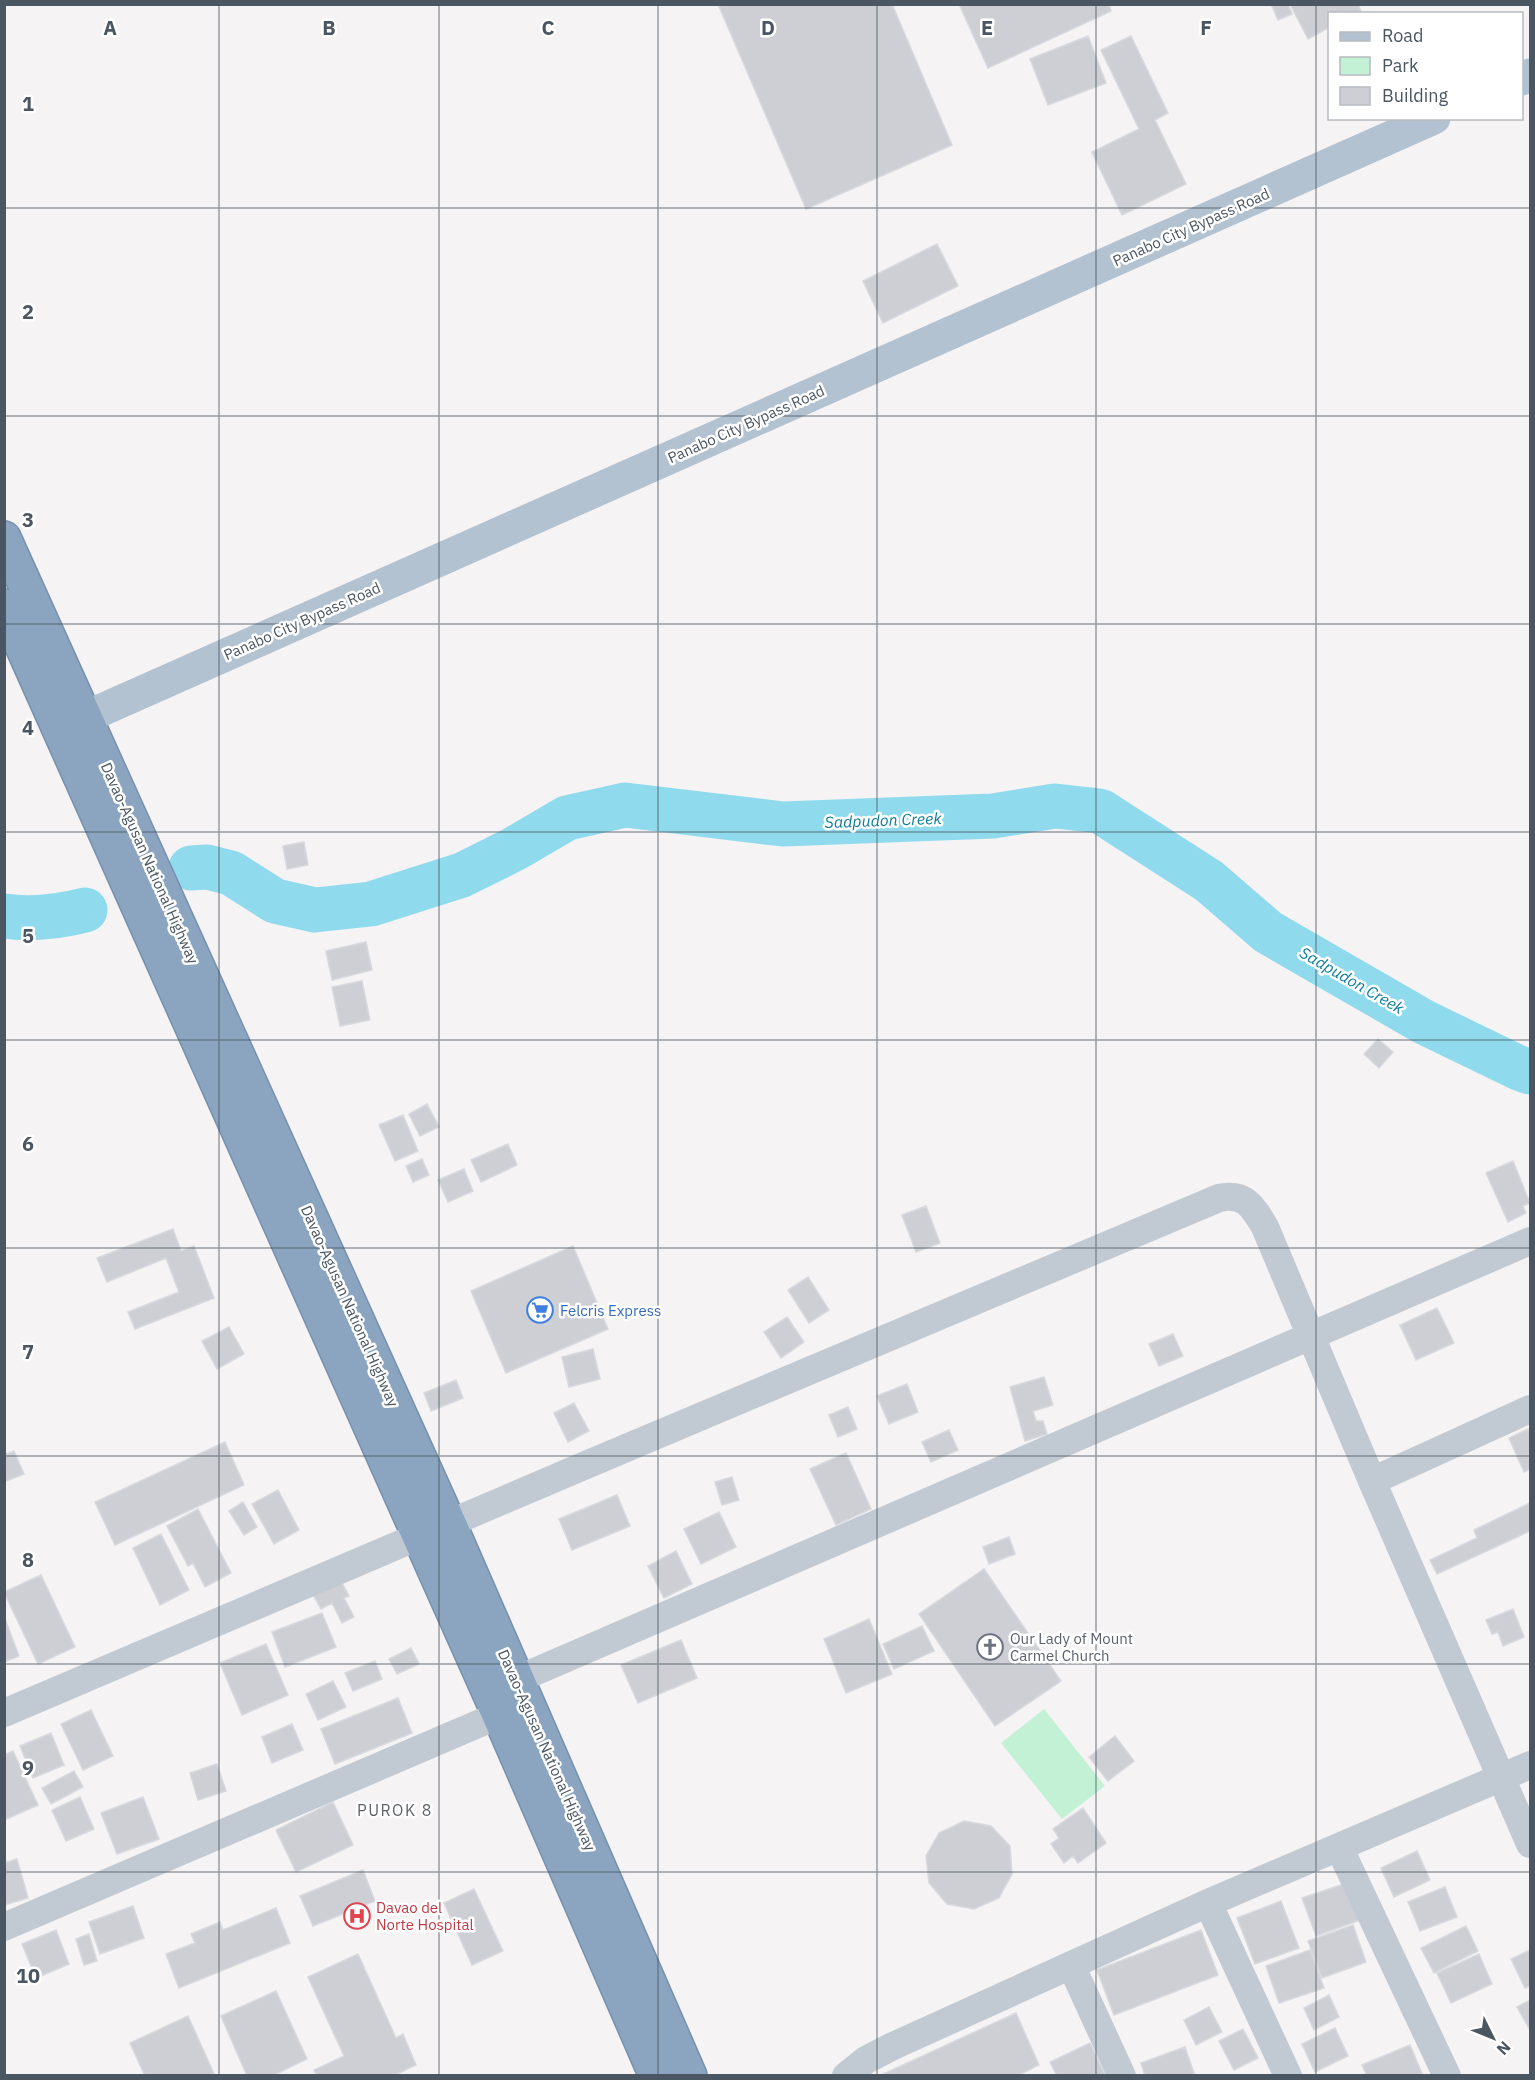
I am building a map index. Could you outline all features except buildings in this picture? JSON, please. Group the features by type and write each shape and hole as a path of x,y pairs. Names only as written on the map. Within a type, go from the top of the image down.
{"highway":[{"name":"Davao-Agusan National Highway","path":"4,538 72,724 434,1530 516,1680 604,1919 656,2076"},
{"name":"Davao-Agusan National Highway","path":"4,606 72,724"},
{"name":"Davao-Agusan National Highway","path":"434,1530 499,1715 604,1919 690,2076"}],"main road":[{"name":"Panabo City Bypass Road","path":"72,724 1430,120"}],"street":[{"path":"4,1713 1219,1198 1232,1195 1245,1200 1265,1227 1530,1844"},
{"path":"516,1680 1530,1241"},
{"path":"1372,1480 1530,1409"},
{"path":"4,1927 499,1715"},
{"path":"846,2076 866,2060 891,2047 1071,1965 1208,1903 1530,1765"},
{"path":"1339,1846 1447,2076"},
{"path":"1208,1903 1288,2076"},
{"path":"1071,1965 1122,2076"}],"green space":[{"path":"1044,1709 1105,1786 1062,1819 1001,1743"}],"waterway":[{"name":"Sadpudon Creek","path":"191,868 207,867 231,873 275,901 315,910 371,904 462,875 514,849 567,818 625,805 783,824 993,816 1055,806 1100,811 1209,881 1268,932 1424,1022 1530,1072"},
{"name":"Sadpudon Creek","path":"4,916 45,917 85,910"}],"place":[{"name":"Felcris Express","path":"540,1310"},
{"name":"Our Lady of Mount Carmel Church","path":"990,1647"},
{"name":"Davao del Norte Hospital","path":"357,1916"}],"district":[{"name":"PUROK 8","path":"395,1810"}]}
